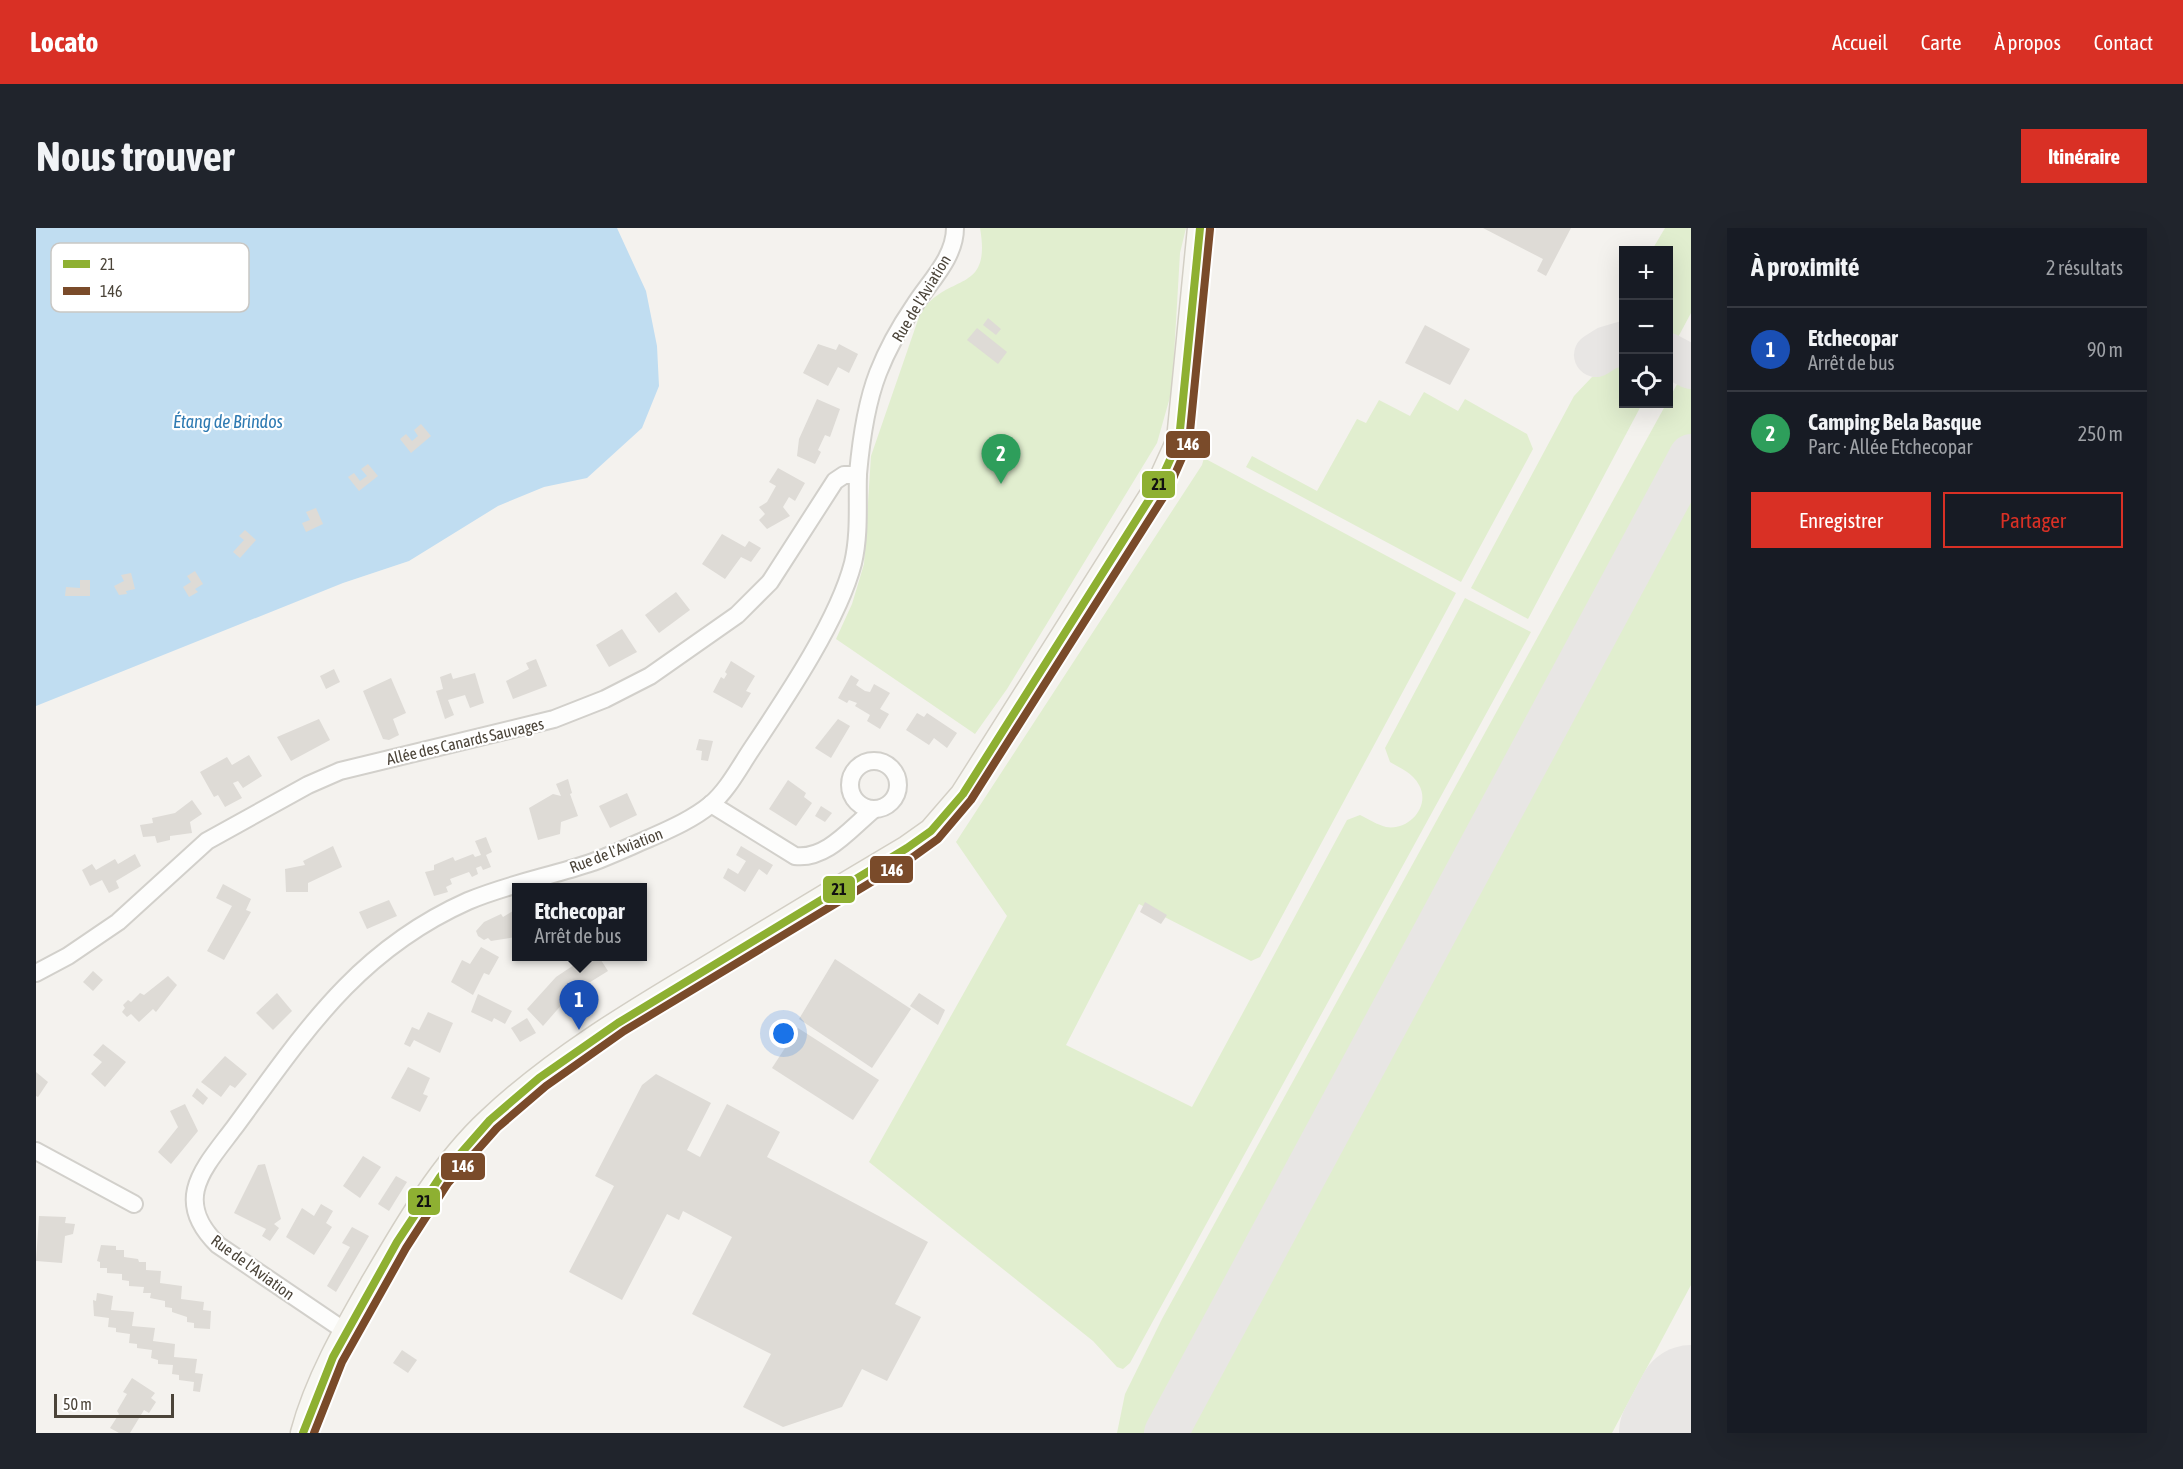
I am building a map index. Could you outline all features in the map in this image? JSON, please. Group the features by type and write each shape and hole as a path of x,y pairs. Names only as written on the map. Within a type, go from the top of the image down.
{"street":[{"name":"Rue de l'Aviation","path":"524,883 593,861 668,830 711,804 730,782 781,705 836,609 853,563 863,428 878,373 912,308 942,267 956,228"},
{"path":"303,1433 309,1412 345,1331 415,1213 461,1152 489,1121 554,1066 616,1024 908,848 931,831 958,800 986,761 1159,484 1179,440 1200,228"},
{"name":"Allée des Canards Sauvages","path":"36,973 68,956 118,922 207,841 308,785 340,771 554,719 605,699 650,676 737,615 770,582 835,481 844,475 858,475"},
{"path":"711,804 795,856 807,858 821,853 873,810"},
{"name":"Rue de l'Aviation","path":"345,1331 218,1245 204,1232 194,1215 195,1196 203,1169 292,1049 342,988 369,962 410,932 470,900 512,887"},
{"path":"36,1151 134,1204"}],"green space":[{"path":"980,228 1186,228 1180,253 1172,390 1157,443 1007,689 975,734 836,639 852,604 864,564 871,456 920,314 942,292 973,274 979,264 982,249"},
{"path":"1665,228 1691,228 1691,313 1676,341 1673,338 1673,246 1654,246"},
{"path":"1619,366 1619,408 1640,408 1528,619 1471,588 1574,396 1592,377"},
{"path":"1681,377 1691,382 1691,437 1157,1433 1117,1433 1125,1394 1162,1319 1664,408 1673,408 1673,392"},
{"path":"1424,392 1458,411 1465,399 1527,434 1533,449 1461,582 1246,467 1252,456 1317,491 1357,419 1366,423 1379,400 1410,416"},
{"path":"1204,458 1456,593 1260,957 1251,961 1139,904 1066,1045 1192,1107 1347,820 1360,815 1383,826 1395,827 1410,821 1420,809 1422,793 1419,785 1410,774 1390,762 1385,748 1465,598 1531,632 1130,1363 1123,1369 1117,1367 1093,1341 869,1162 1007,916 956,842 1202,465"},
{"path":"1691,474 1691,1285 1612,1433 1176,1433"}],"water":[{"name":"Étang de Brindos","path":"36,228 617,228 646,291 657,346 659,386 642,428 587,478 544,487 498,506 409,561 343,583 36,706"}],"building":[{"path":"1483,228 1571,228 1546,276 1537,271 1543,259"},
{"path":"988,318 1001,329 996,335 983,325"},
{"path":"1425,325 1470,349 1450,385 1405,363"},
{"path":"977,328 1007,352 998,364 967,340"},
{"path":"818,344 836,350 839,344 858,354 849,373 838,367 828,386 803,373"},
{"path":"817,399 840,409 830,437 825,435 818,450 821,452 815,464 797,456 799,439"},
{"path":"421,424 431,436 411,453 400,439 406,434 412,441 418,436 414,430"},
{"path":"368,464 378,476 359,491 348,477 354,473 360,481 367,476 361,469"},
{"path":"778,468 805,483 795,501 789,497 783,507 790,516 767,529 759,520 765,514 759,507 767,502 776,486 769,482"},
{"path":"316,508 323,524 306,532 302,523 310,520 306,512"},
{"path":"245,530 256,540 240,558 233,552 244,540 239,536"},
{"path":"722,534 745,547 749,541 761,548 751,562 741,557 725,579 702,564"},
{"path":"195,571 203,584 195,589 198,592 189,597 183,587 191,582 187,576"},
{"path":"131,573 135,589 126,591 127,594 119,595 114,586 124,581 121,575"},
{"path":"80,580 90,580 90,596 65,596 66,587 80,588"},
{"path":"676,592 690,610 659,633 645,615"},
{"path":"622,629 637,652 609,667 596,645"},
{"path":"536,659 547,686 513,699 506,681 529,669 526,663"},
{"path":"731,661 755,676 746,691 751,693 742,708 713,692 721,677 724,679 727,674 725,672"},
{"path":"334,669 340,682 326,689 320,676"},
{"path":"451,673 453,679 475,673 484,703 470,708 465,695 448,700 454,715 445,719 436,691 443,689 440,677"},
{"path":"851,675 859,680 856,685 865,691 870,692 874,684 890,693 880,709 889,714 880,729 867,721 870,715 855,706 857,703 849,700 847,703 838,698"},
{"path":"391,678 406,713 393,719 399,735 389,740 383,739 363,691"},
{"path":"917,713 924,717 927,713 957,733 947,748 934,738 929,745 906,730"},
{"path":"319,719 330,740 291,761 277,737"},
{"path":"838,719 850,726 831,758 815,748"},
{"path":"699,739 713,741 708,761 701,760 702,751 696,750"},
{"path":"249,755 262,776 243,788 238,781 233,783 242,798 225,807 218,795 214,797 200,772 227,757 232,765"},
{"path":"568,779 572,793 570,794 578,816 561,822 560,834 538,840 529,808 553,794 561,796 556,784"},
{"path":"788,780 806,793 804,797 812,803 796,826 769,809"},
{"path":"627,793 637,815 610,828 599,806"},
{"path":"192,800 202,814 190,822 192,833 170,836 170,840 157,843 155,836 143,837 140,825 153,823 152,818 175,813"},
{"path":"821,806 832,813 825,822 815,816"},
{"path":"486,837 492,852 486,855 491,867 483,870 481,866 476,868 478,874 472,877 469,872 450,879 452,884 446,887 448,892 434,896 425,872 434,870 434,865 453,857 455,861 473,854 475,857 481,855 475,841"},
{"path":"333,846 342,867 308,883 308,892 286,892 285,869 305,865 303,861"},
{"path":"741,846 773,865 767,875 759,869 745,892 723,878 728,868 738,874 746,861 736,855"},
{"path":"135,854 141,866 116,881 119,888 109,893 102,880 90,886 82,870 92,864 96,870 115,859 118,864"},
{"path":"223,884 251,899 246,910 251,912 224,960 207,951 232,906 216,898"},
{"path":"389,900 397,916 367,929 359,912"},
{"path":"1145,902 1167,915 1161,924 1140,912"},
{"path":"512,911 512,938 491,941 478,936 476,931 484,922 501,914 503,917"},
{"path":"481,947 499,957 489,975 484,973 473,995 451,982 462,960 470,964"},
{"path":"835,959 911,1009 872,1068 799,1019"},
{"path":"580,961 602,961 608,971 571,994 543,1026 527,1009 556,977"},
{"path":"93,971 103,980 93,991 83,982"},
{"path":"168,976 177,985 156,1012 153,1009 139,1022 131,1014 127,1017 122,1012 125,1008 123,1005 128,1000 131,1002 140,993 144,995"},
{"path":"277,993 292,1011 273,1030 256,1013"},
{"path":"919,993 945,1010 938,1025 910,1006"},
{"path":"478,994 512,1011 505,1024 494,1018 492,1022 471,1012"},
{"path":"428,1012 453,1023 440,1053 414,1040 410,1047 404,1044 412,1027 419,1030"},
{"path":"527,1018 536,1033 520,1042 511,1028"},
{"path":"798,1028 879,1080 853,1120 772,1068"},
{"path":"103,1044 126,1062 105,1087 91,1074 102,1062 93,1055"},
{"path":"225,1056 247,1074 235,1088 230,1085 221,1097 201,1082"},
{"path":"408,1067 430,1078 423,1094 428,1096 420,1112 391,1098"},
{"path":"36,1072 48,1082 38,1097 36,1096"},
{"path":"656,1074 711,1103 687,1150 700,1157 727,1104 780,1132 767,1157 928,1242 895,1304 921,1317 887,1381 862,1369 842,1407 783,1427 743,1407 771,1354 692,1314 732,1237 683,1211 679,1220 667,1214 622,1300 569,1272 614,1186 595,1176 642,1085"},
{"path":"197,1088 208,1098 203,1105 192,1096"},
{"path":"185,1104 198,1131 171,1164 158,1152 178,1127 170,1111"},
{"path":"363,1156 381,1167 360,1198 343,1186"},
{"path":"265,1164 281,1219 274,1224 279,1228 270,1241 262,1236 266,1229 234,1213 258,1165"},
{"path":"396,1176 407,1182 389,1211 378,1204"},
{"path":"321,1204 333,1211 326,1223 332,1227 314,1255 286,1237 302,1208 314,1216"},
{"path":"39,1216 66,1217 65,1223 75,1224 73,1234 65,1236 62,1263 36,1261"},
{"path":"352,1227 369,1236 336,1292 327,1286 350,1247 342,1243"},
{"path":"101,1245 116,1246 116,1250 124,1250 124,1257 146,1262 146,1270 161,1271 160,1283 182,1286 181,1299 204,1302 203,1310 211,1311 210,1329 194,1328 194,1323 187,1322 187,1317 172,1312 172,1308 165,1307 165,1301 150,1298 151,1293 143,1293 144,1287 129,1286 129,1281 122,1280 122,1274 107,1273 107,1268 100,1268 100,1262 97,1261"},
{"path":"97,1293 113,1296 111,1310 134,1312 132,1326 155,1328 153,1341 175,1344 174,1357 197,1359 195,1373 203,1374 200,1392 193,1391 194,1382 179,1380 179,1375 172,1374 173,1365 158,1364 158,1360 151,1358 152,1350 137,1348 137,1344 129,1343 130,1334 116,1332 116,1328 108,1327 109,1318 94,1316 93,1300 96,1301"},
{"path":"402,1350 417,1360 408,1373 393,1363"},
{"path":"132,1378 155,1393 151,1398 156,1402 149,1413 144,1410 130,1433 119,1433 110,1428 127,1394 123,1392"}],"taxiway":[{"path":"1596,355 1619,344"},
{"path":"1673,358 1691,367"},
{"path":"1166,1433 1691,456"}],"runway":[{"path":"1673,1433 1691,1399"}],"transit line":[{"name":"21","path":"303,1433 333,1357 397,1242 440,1177 490,1120 539,1078 618,1023 907,848 931,831 963,794 1159,484 1179,440 1200,228"},
{"name":"146","path":"314,1433 342,1362 406,1248 448,1183 497,1128 546,1086 624,1031 913,857 938,839 971,800 1168,490 1189,442 1210,229"}],"place":[{"name":"Camping Bela Basque","path":"1001,484"},
{"name":"Etchecopar","path":"579,1030"}]}
